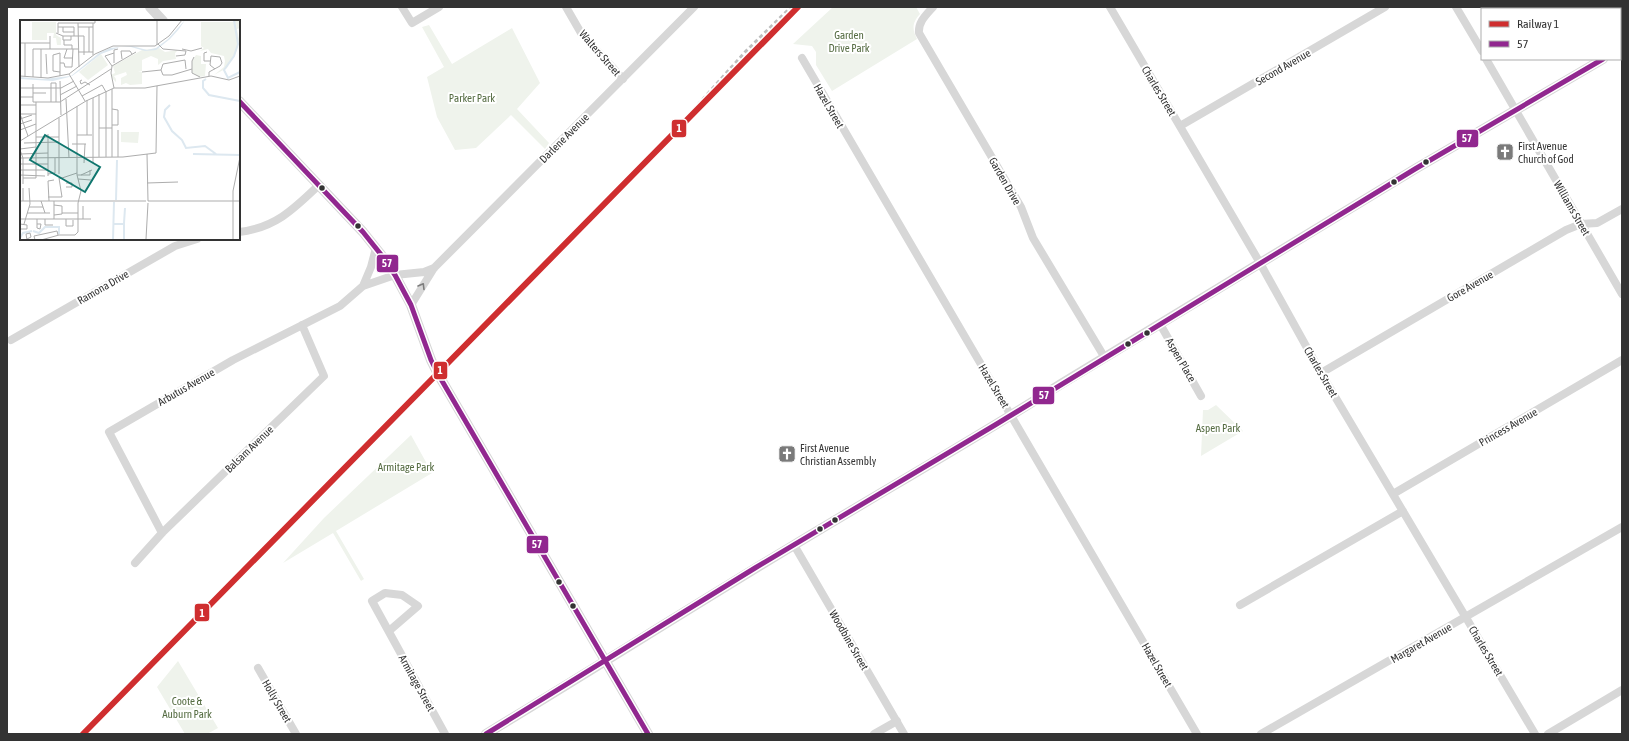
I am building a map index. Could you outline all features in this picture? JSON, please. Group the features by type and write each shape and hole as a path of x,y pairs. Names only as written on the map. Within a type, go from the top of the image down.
{"street":[{"path":"150,7 162,20"},
{"path":"402,7 412,23 439,7"},
{"name":"Walters Street","path":"566,7 581,33 623,79"},
{"name":"Darlene Avenue","path":"411,305 434,268 694,7"},
{"name":"Garden Drive","path":"933,7 921,21 918,27 919,33 1021,207 1036,242 1105,358"},
{"name":"Charles Street","path":"1110,7 1260,263 1321,374 1535,734"},
{"name":"Second Avenue","path":"1180,126 1384,7"},
{"path":"1456,7 1481,49"},
{"name":"Hazel Street","path":"802,58 1197,734"},
{"name":"Williams Street","path":"1487,60 1622,294"},
{"path":"486,734 606,662 794,545 1012,416 1260,263 1601,60"},
{"path":"240,102 363,232 395,275 411,305 430,360 648,734"},
{"path":"240,232 264,227 285,215 319,186"},
{"name":"Gore Avenue","path":"1321,374 1566,230 1582,224 1597,223 1622,209"},
{"name":"Ramona Drive","path":"11,340 175,246 194,240"},
{"name":"Arbutus Avenue","path":"363,286 371,267 376,248"},
{"path":"395,275 424,272 434,268"},
{"name":"Arbutus Avenue","path":"162,533 109,432 233,360 340,306 363,286 395,275"},
{"name":"Balsam Avenue","path":"135,563 162,533 324,376 302,324"},
{"name":"Aspen Place","path":"1160,324 1201,396"},
{"name":"Princess Avenue","path":"1393,494 1622,360"},
{"path":"1240,605 1403,511"},
{"name":"Margaret Avenue","path":"1261,734 1622,527"},
{"name":"Woodbine Street","path":"794,545 904,734"},
{"name":"Armitage Street","path":"389,632 418,606 402,595 385,593 372,601 389,632 446,734"},
{"name":"Holly Street","path":"258,668 296,734"},
{"path":"1548,734 1622,690"},
{"path":"874,734 897,721"}],"green space":[{"name":"Garden Drive Park","path":"833,7 916,7 920,14 914,23 914,32 917,39 832,91 816,65 816,52 812,46 793,44"},
{"name":"Parker Park","path":"429,25 452,64 512,28 540,83 517,109 549,143 545,149 511,115 476,148 455,150 437,117 427,77 444,67 422,27"},
{"name":"Aspen Park","path":"1216,405 1243,431 1201,456 1203,410 1208,410"},
{"name":"Armitage Park","path":"411,435 432,473 336,531 364,579 361,581 333,533 283,563 324,518"},
{"name":"Coote & Auburn Park","path":"178,661 218,728 207,734 185,734 157,687"}],"railway":[{"path":"670,136 745,52 791,7"}],"rail line":[{"name":"1","path":"83,734 798,7"}],"transit line":[{"name":"57","path":"486,734 755,568 995,425 1415,169 1601,60"},
{"name":"57","path":"240,102 363,232 395,275 411,305 431,360 438,374 648,734"}],"place":[{"name":"First Avenue Church of God","path":"1505,152"},
{"name":"First Avenue Christian Assembly","path":"787,454"}]}
